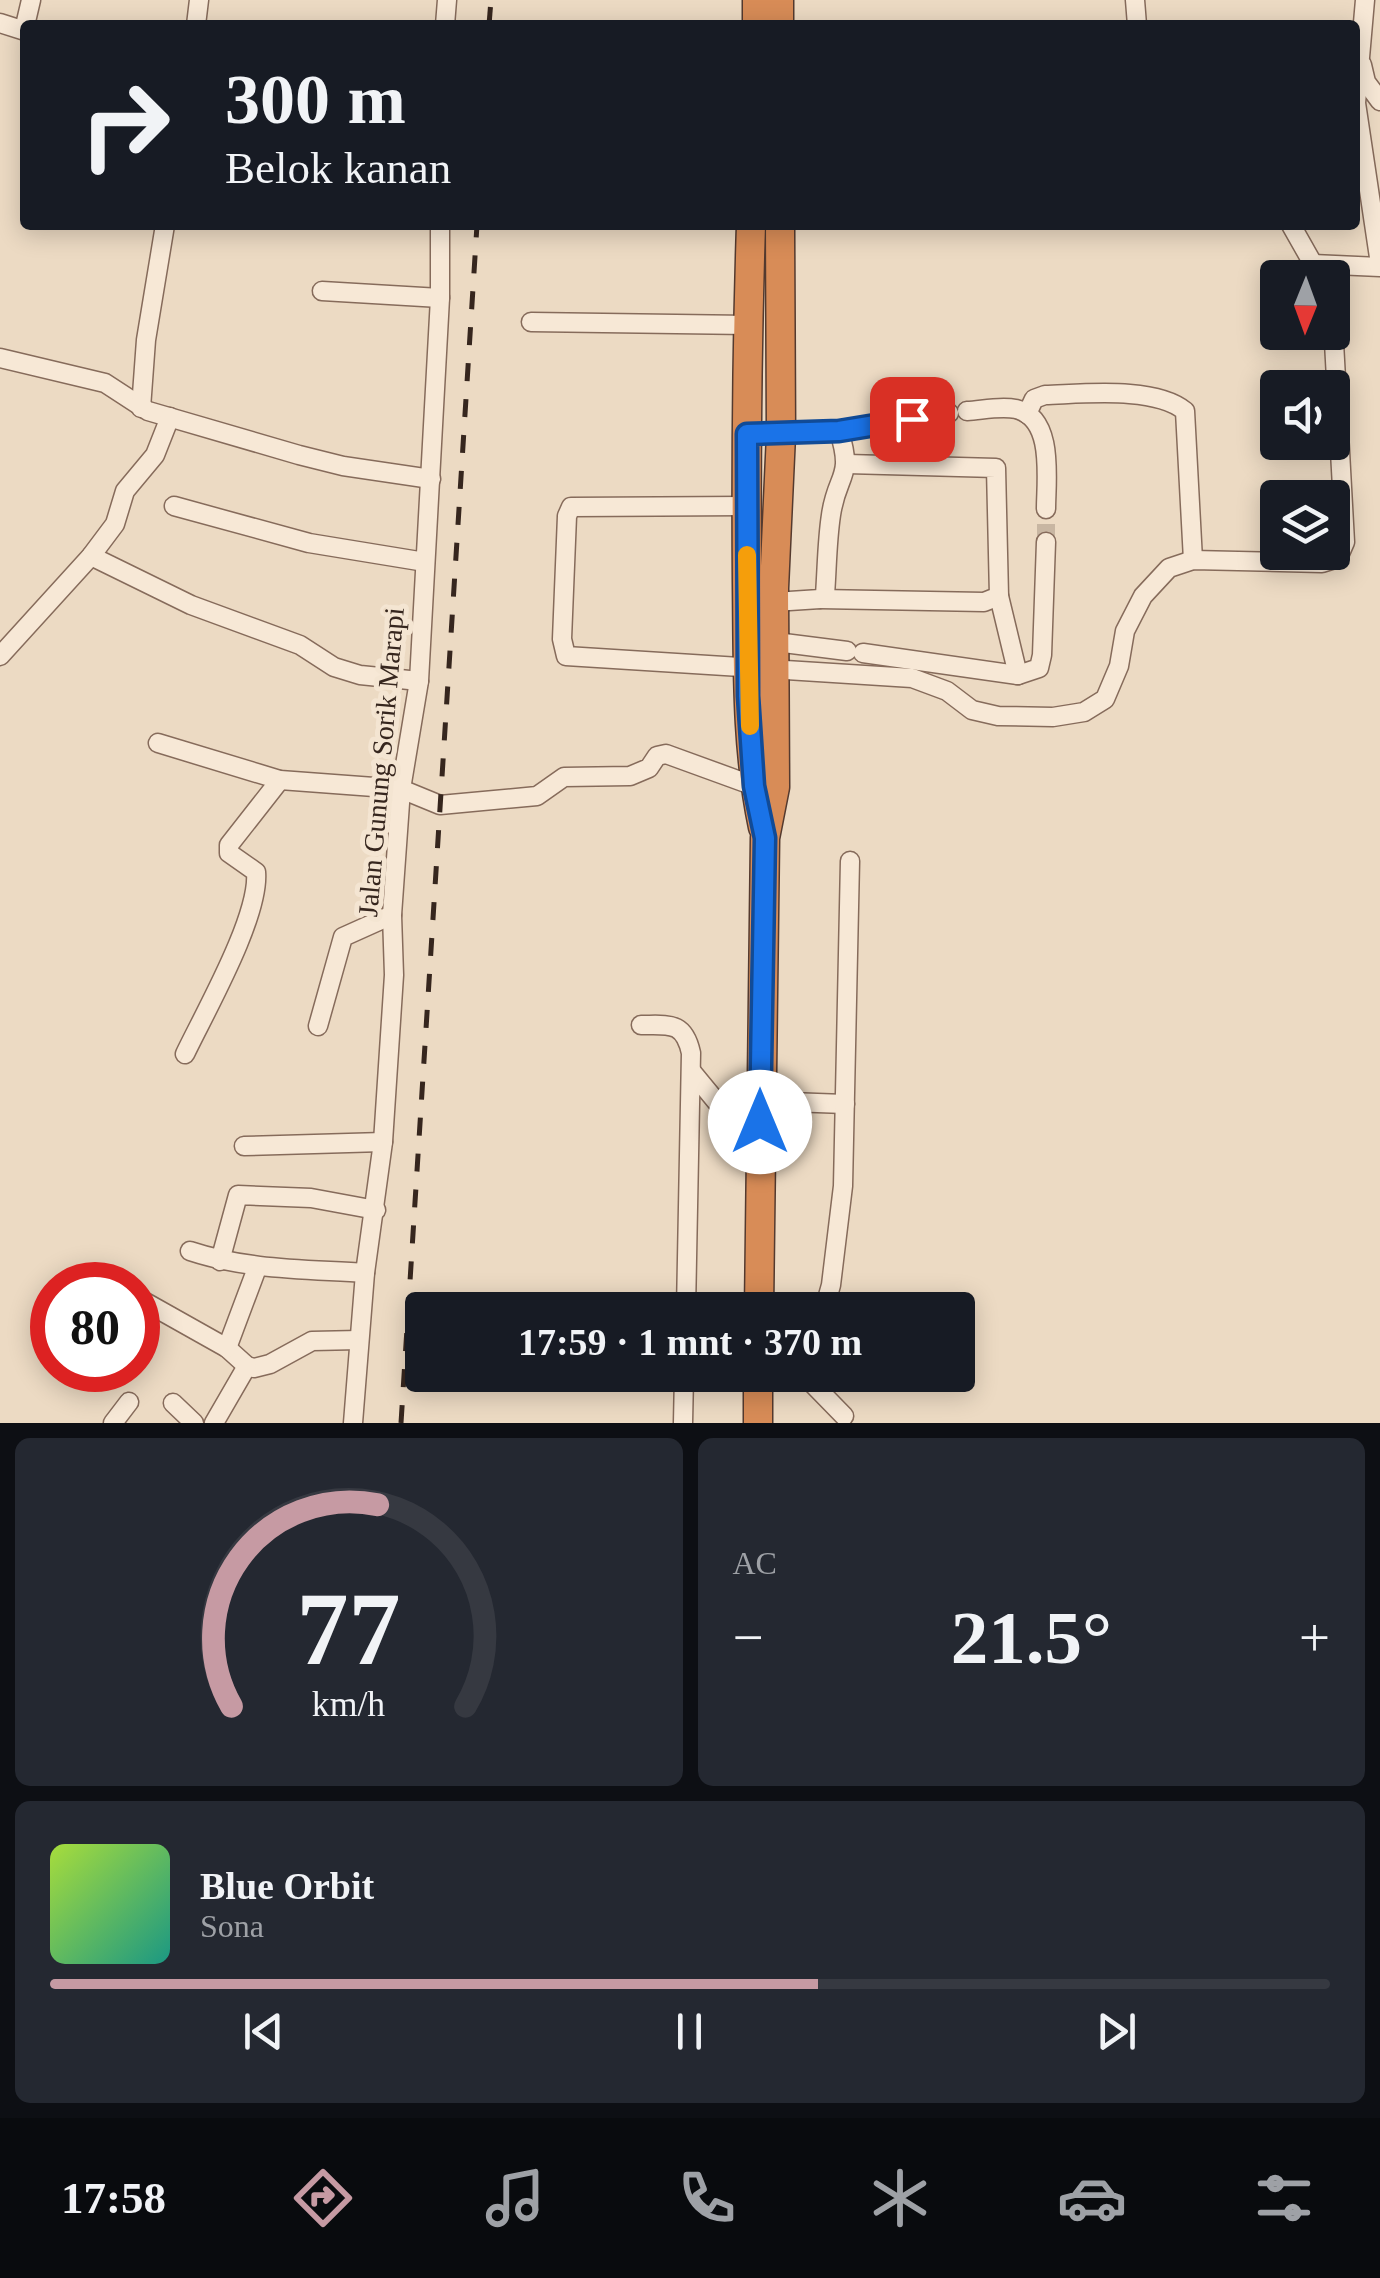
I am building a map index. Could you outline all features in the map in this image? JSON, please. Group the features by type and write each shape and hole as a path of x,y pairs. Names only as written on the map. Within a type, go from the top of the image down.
{"highway":[{"path":"751,230 746,506 761,641 765,787 759,1292"},
{"path":"761,641 774,602 781,434 780,230"},
{"path":"758,1392 758,1423"}],"street":[{"path":"1360,30 1365,0"},
{"path":"1360,59 1366,82 1380,102"},
{"path":"1350,268 1380,266 1360,130"},
{"path":"142,408 146,340 165,230"},
{"name":"Jalan Gunung Sorik Marapi","path":"353,1423 365,1273 382,1142 394,975 392,915 400,789 419,681 440,298 440,230"},
{"path":"1294,230 1311,260"},
{"path":"322,291 440,298"},
{"path":"531,322 748,326"},
{"path":"746,506 571,507 567,516 564,652 572,659 912,678 948,691 972,710 998,716 1053,717 1084,712 1105,699 1118,666 1125,631 1143,596 1169,568 1193,560 1322,564 1338,558 1345,542 1334,350"},
{"path":"0,358 105,383 142,408 343,466 431,479"},
{"path":"1026,414 1038,396 1062,394 1148,397 1177,404 1185,411 1193,560"},
{"path":"747,434 839,431 1004,408 1026,414 1040,432 1046,448 1046,510"},
{"path":"0,656 116,524 128,486 155,456 170,417"},
{"path":"820,599 825,594 831,515 847,464 839,431"},
{"path":"847,464 996,468 999,596 1018,675"},
{"path":"174,506 310,543 426,562"},
{"path":"761,641 1018,675 1033,671 1041,662 1046,542"},
{"path":"91,556 191,605 300,646 334,667 419,681"},
{"path":"774,602 984,602 999,596"},
{"path":"158,743 280,780 400,789 440,804 502,796 526,798 564,777 641,773 657,756 666,754 765,787"},
{"path":"185,1054 242,932 256,884 256,872 229,853 229,845 280,780"},
{"path":"829,1292 843,1186 850,861"},
{"path":"318,1026 344,937 392,915"},
{"path":"641,1025 679,1028 688,1036 692,1072 687,1292"},
{"path":"692,1072 720,1106 759,1112 845,1104"},
{"path":"691,1136 720,1106"},
{"path":"244,1146 382,1142"},
{"path":"220,1261 238,1195 312,1198 376,1210"},
{"path":"190,1251 257,1268 365,1273"},
{"path":"227,1348 257,1268"},
{"path":"160,1310 227,1348 246,1366 258,1368 312,1341 360,1340"},
{"path":"214,1423 246,1366"},
{"path":"683,1423 684,1392"},
{"path":"821,1392 844,1416"},
{"path":"113,1423 129,1402"},
{"path":"173,1403 194,1423"}],"tunnel":[{"path":"1046,509 1046,542"}],"railway":[{"path":"489,20 491,0"},
{"path":"401,1423 477,230"}],"slow traffic":[{"path":"747,555 750,726"}],"route":[{"path":"760,1122 765,838 754,786 748,696 747,434 839,431 912,419"}]}
